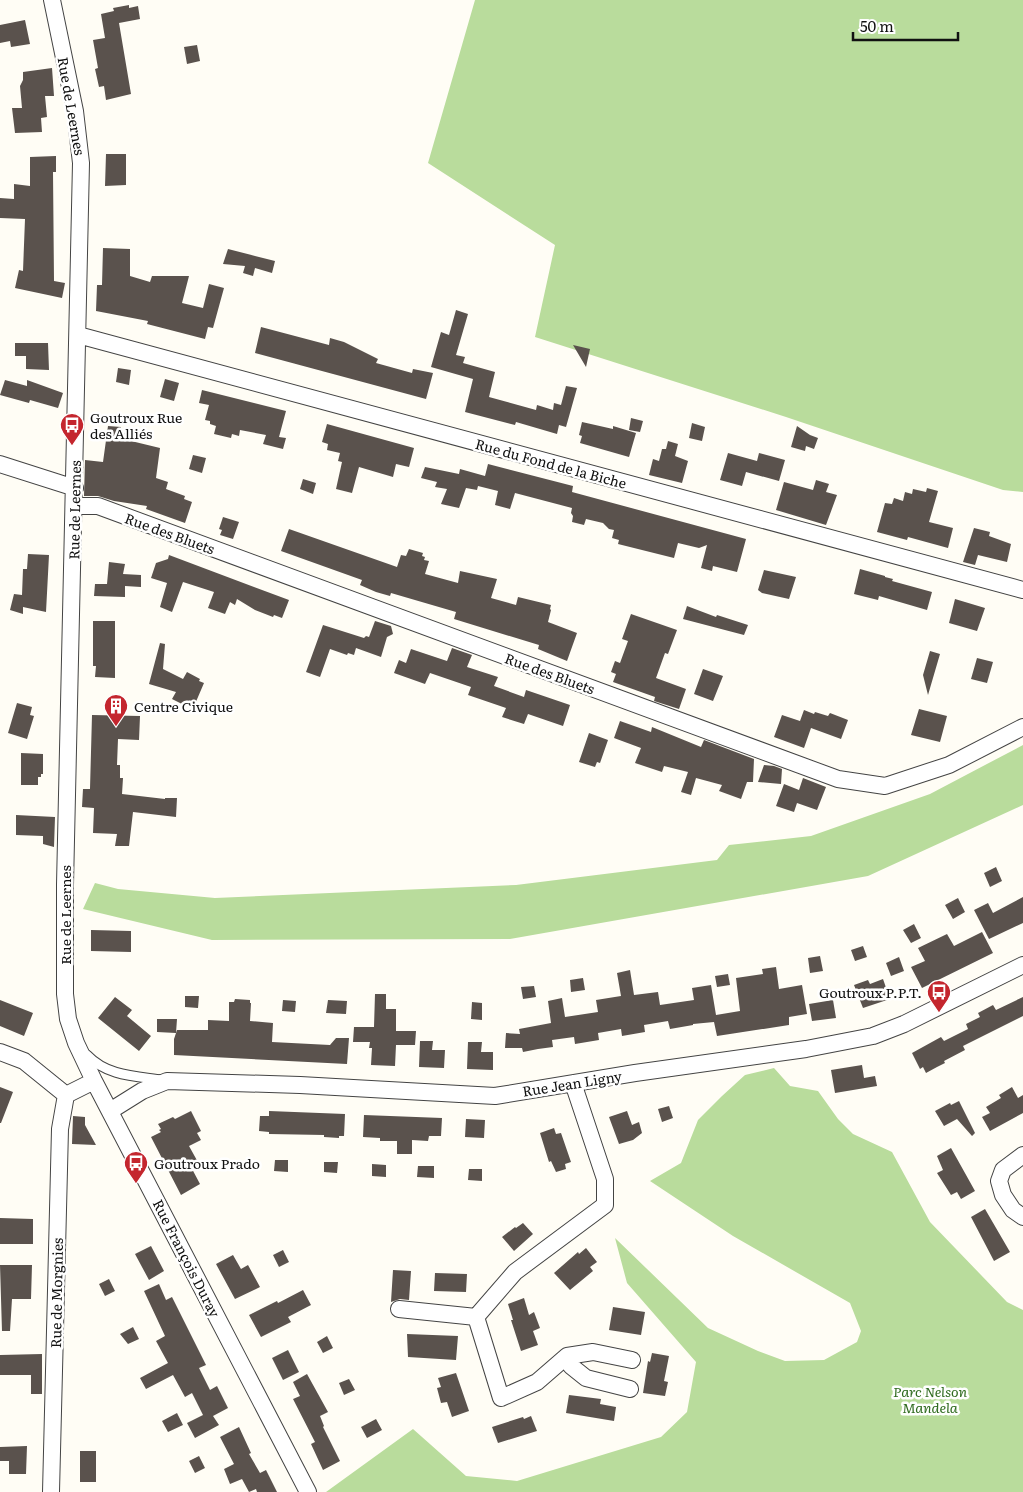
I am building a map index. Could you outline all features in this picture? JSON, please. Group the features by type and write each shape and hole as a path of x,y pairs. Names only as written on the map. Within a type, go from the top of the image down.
{"street":[{"name":"Rue de Leernes","path":"52,0 75,111 81,163 65,885 65,994"},
{"name":"Rue du Fond de la Biche","path":"78,335 1023,590"},
{"path":"0,464 75,488"},
{"name":"Rue des Bluets","path":"74,506 98,506 838,779 885,786 949,765 1023,727"},
{"name":"Rue Jean Ligny","path":"110,1111 142,1091 167,1081 300,1085 495,1096 644,1071 806,1049 873,1036 904,1024 1023,965"},
{"name":"Rue François Duray","path":"65,994 68,1019 76,1043 94,1081 308,1492"},
{"path":"0,1052 24,1061 66,1095 94,1081"},
{"path":"476,1317 515,1272 605,1205 605,1179 572,1083"},
{"name":"Rue de Morgnies","path":"51,1492 60,1129 66,1095"},
{"path":"1023,1155 1003,1170 999,1181 1002,1194 1013,1210 1023,1217"},
{"path":"399,1309 476,1317"},
{"path":"476,1317 501,1398 537,1382 567,1356 593,1352 632,1360"},
{"path":"567,1356 571,1366 586,1378 630,1389"}],"lane":[{"path":"76,1043 99,1066 114,1073 167,1081"}],"green space":[{"path":"475,0 1023,0 1023,492 1003,490 786,417 535,337 555,245 428,163"},
{"path":"1023,745 1023,805 868,876 510,939 212,940 83,909 95,883 118,889 215,898 516,885 717,860 729,845 811,836 930,794"},
{"name":"Parc Nelson Mandela","path":"774,1068 790,1086 818,1091 838,1119 853,1134 892,1152 930,1222 1007,1302 1023,1310 1023,1492 326,1492 413,1429 466,1476 517,1481 661,1437 687,1412 696,1362 627,1283 615,1238 708,1328 758,1351 785,1361 824,1360 857,1342 861,1331 850,1303 733,1236 650,1181 681,1163 698,1120 745,1075"}],"building":[{"path":"129,5 129,8 138,6 140,19 119,23 131,94 106,100 104,86 99,87 95,69 98,68 93,40 105,38 101,14 114,11 113,8"},
{"path":"25,20 30,44 11,47 10,41 0,43 0,25"},
{"path":"197,45 200,61 187,64 184,47"},
{"path":"52,68 54,96 45,96 47,117 41,118 42,132 15,133 12,108 22,108 20,86 23,80 23,72"},
{"path":"106,154 126,154 126,185 105,186"},
{"path":"56,156 56,172 53,172 54,281 65,283 62,298 15,288 19,270 23,271 25,219 0,218 0,198 14,199 14,184 30,186 30,157"},
{"path":"103,248 130,249 130,276 150,282 152,276 189,276 182,303 203,308 209,284 224,288 213,328 208,327 205,339 147,324 148,321 96,311 97,285 102,285"},
{"path":"228,249 275,261 272,273 255,268 253,276 243,273 245,266 223,264"},
{"path":"456,310 468,314 456,355 465,357 463,363 495,372 489,397 536,410 537,405 553,410 554,403 561,405 566,386 577,388 566,427 559,425 557,434 516,422 515,425 465,412 473,379 431,367 441,332 449,335"},
{"path":"261,327 329,345 330,338 344,342 378,359 376,363 412,373 413,369 433,373 426,399 255,353"},
{"path":"15,343 48,343 49,370 26,369 26,356 15,356"},
{"path":"573,345 590,349 586,367"},
{"path":"118,368 131,370 129,385 116,382"},
{"path":"165,379 179,383 174,401 160,397"},
{"path":"5,380 27,386 27,380 63,393 58,408 30,400 29,403 0,395"},
{"path":"202,390 286,411 279,437 286,438 283,449 263,444 266,435 240,430 239,436 232,434 231,438 214,434 216,426 210,424 210,421 205,420 209,405 199,403"},
{"path":"631,418 643,421 640,432 629,430"},
{"path":"582,422 613,429 613,426 636,433 629,457 580,443 582,436 579,435"},
{"path":"692,423 705,427 702,441 689,438"},
{"path":"327,424 414,448 409,467 396,464 393,477 359,467 352,493 336,489 342,462 338,461 340,453 327,450 328,444 322,442"},
{"path":"108,426 121,427 120,432 128,434 127,440 160,448 156,478 168,482 166,489 185,496 184,499 192,502 185,523 146,509 147,506 114,501 98,496 84,496 85,460 103,462"},
{"path":"797,426 818,438 814,449 806,446 805,451 791,447"},
{"path":"668,441 678,444 675,456 688,461 682,483 649,475 653,459 659,461 662,449 666,449"},
{"path":"728,453 757,461 759,453 785,460 779,481 746,472 742,486 720,480"},
{"path":"193,455 206,458 202,473 189,469"},
{"path":"488,464 573,486 572,492 746,539 737,572 713,566 712,571 701,568 707,545 699,548 678,543 674,558 618,544 619,540 612,538 614,530 609,529 603,523 586,519 584,525 572,522 572,508 515,493 510,509 495,505 498,491 478,486 477,490 466,488 459,508 441,504 447,489 435,487 437,482 421,478 425,467 459,474 460,469 485,476"},
{"path":"303,479 316,483 313,494 300,489"},
{"path":"816,480 829,484 826,492 837,495 826,525 776,510 784,482 813,490"},
{"path":"927,488 938,491 929,522 953,528 948,548 908,537 907,540 877,532 885,503 892,504 894,498 903,501 905,492 912,494 913,489 926,492"},
{"path":"223,517 239,522 233,539 220,535 222,530 219,529"},
{"path":"974,528 990,532 989,536 1011,544 1007,562 978,555 975,565 963,562"},
{"path":"289,529 397,567 401,555 406,556 409,549 423,553 424,560 429,561 425,574 458,583 460,571 497,579 491,598 516,605 518,597 551,605 548,622 577,633 567,661 538,649 539,645 454,619 456,612 391,593 390,596 376,592 360,585 362,580 281,551"},
{"path":"28,554 49,555 46,612 23,607 23,614 10,610 14,594 22,595 23,569 27,569"},
{"path":"169,555 289,600 282,618 274,615 273,617 255,610 237,599 235,605 230,602 225,614 208,608 214,592 183,582 172,612 160,607 167,583 151,578 156,563 168,559"},
{"path":"109,562 125,564 123,574 141,575 141,587 125,586 125,597 94,596 95,584 107,584"},
{"path":"860,569 893,579 892,581 932,592 927,610 879,596 878,600 854,594"},
{"path":"764,570 796,577 789,599 762,593 758,590"},
{"path":"955,599 985,608 977,631 949,623"},
{"path":"687,606 716,617 717,615 748,625 744,635 683,619"},
{"path":"631,614 677,630 668,654 665,653 656,678 686,689 679,709 654,701 655,697 613,682 616,674 611,672 615,661 620,663 628,641 622,639"},
{"path":"93,621 115,621 115,678 95,677 96,666 93,666"},
{"path":"375,621 391,626 393,634 387,637 381,657 356,648 354,655 348,653 347,655 330,649 320,677 306,672 323,625 364,638 366,636 369,637"},
{"path":"160,643 165,644 163,669 183,679 187,672 204,683 195,704 189,701 186,706 172,699 176,692 149,684"},
{"path":"452,648 472,655 467,667 498,677 494,686 524,697 526,690 570,705 563,726 528,714 524,724 502,717 506,708 468,695 471,687 430,673 425,684 394,673 399,660 406,663 411,649 447,661"},
{"path":"930,651 940,654 928,695 923,675"},
{"path":"977,658 993,662 987,683 971,679"},
{"path":"703,669 723,676 713,701 694,694"},
{"path":"17,703 32,707 30,715 34,716 27,739 8,733"},
{"path":"919,709 947,716 940,742 911,735"},
{"path":"804,710 828,716 830,713 848,720 841,739 811,728 804,748 774,737 782,715 800,721"},
{"path":"92,715 140,716 139,740 118,739 117,765 120,765 120,778 123,778 122,794 165,799 177,798 176,817 133,812 129,846 115,846 117,834 93,833 94,808 82,807 83,789 90,789"},
{"path":"620,721 651,732 652,727 701,747 704,740 754,759 753,782 747,782 741,799 719,791 722,785 696,778 691,795 681,792 688,772 664,766 662,772 635,763 641,748 614,738"},
{"path":"589,733 608,740 600,763 597,762 595,767 579,762"},
{"path":"21,753 43,754 43,774 41,774 41,777 38,777 38,785 21,785"},
{"path":"764,765 782,769 781,784 758,782"},
{"path":"803,778 826,787 817,810 797,803 794,812 776,806 784,784 799,790"},
{"path":"16,815 55,817 54,847 43,844 43,836 16,835"},
{"path":"996,867 1002,881 990,887 984,873"},
{"path":"1023,897 1023,923 989,939 974,910 988,903 993,913"},
{"path":"958,898 965,912 953,919 945,905"},
{"path":"914,924 921,938 911,943 903,930"},
{"path":"91,930 131,931 131,952 91,951"},
{"path":"982,932 993,953 922,988 911,967 925,961 918,948 947,934 954,946"},
{"path":"863,946 867,957 855,961 851,950"},
{"path":"820,956 823,971 810,973 808,958"},
{"path":"899,957 904,971 891,976 886,963"},
{"path":"776,967 779,989 802,985 807,1014 789,1017 789,1025 717,1036 714,1022 670,1029 668,1021 644,1025 645,1032 622,1036 621,1029 598,1033 599,1040 575,1044 574,1037 552,1040 553,1047 523,1052 522,1048 505,1048 506,1033 520,1034 519,1029 551,1023 548,1001 562,998 565,1017 598,1012 596,1000 621,996 617,973 630,970 634,995 658,992 660,1005 694,1000 692,988 711,985 716,1015 740,1011 736,978 763,974 762,969"},
{"path":"728,974 730,985 717,987 715,976"},
{"path":"583,978 585,990 571,992 570,980"},
{"path":"883,979 890,999 863,1008 854,985 868,980 870,984"},
{"path":"534,986 536,997 523,999 521,987"},
{"path":"375,994 386,994 386,1009 396,1009 396,1031 416,1031 415,1045 396,1045 395,1066 371,1065 372,1048 369,1048 370,1042 353,1042 354,1027 374,1027"},
{"path":"185,996 199,996 198,1008 185,1007"},
{"path":"115,997 132,1010 127,1016 151,1036 139,1051 98,1018"},
{"path":"1023,997 1023,1016 963,1046 965,1050 926,1073 923,1067 920,1069 912,1053 941,1037 944,1041 968,1029 966,1024 980,1017 978,1013 993,1005 996,1010"},
{"path":"235,999 250,1000 250,1021 273,1023 272,1042 330,1045 336,1038 349,1038 347,1064 174,1055 174,1039 177,1030 208,1030 208,1020 229,1021 229,1002 234,1002"},
{"path":"0,1000 33,1013 24,1036 0,1026"},
{"path":"283,1000 296,1001 295,1012 282,1011"},
{"path":"328,1000 347,1001 346,1014 326,1013"},
{"path":"833,1000 836,1018 812,1021 809,1004"},
{"path":"472,1002 482,1003 482,1020 471,1019"},
{"path":"157,1019 177,1019 176,1033 157,1032"},
{"path":"420,1041 433,1041 432,1050 445,1050 444,1068 419,1067"},
{"path":"468,1042 482,1042 481,1052 493,1052 493,1070 467,1069"},
{"path":"862,1065 864,1078 875,1076 877,1086 835,1093 831,1070"},
{"path":"0,1087 13,1092 1,1123 0,1123"},
{"path":"1012,1087 1018,1098 1023,1095 1023,1113 990,1131 982,1117 990,1113 986,1107 1001,1098 999,1095"},
{"path":"959,1101 975,1133 972,1136 957,1119 944,1126 935,1111 950,1103 951,1105"},
{"path":"669,1106 673,1118 662,1122 658,1109"},
{"path":"191,1111 201,1131 197,1133 201,1140 189,1146 199,1164 191,1167 200,1184 181,1195 151,1137 161,1132 158,1124 173,1117 175,1119"},
{"path":"269,1111 345,1114 344,1136 339,1136 339,1138 324,1137 324,1135 269,1134 269,1132 259,1131 260,1116 269,1116"},
{"path":"627,1111 632,1125 639,1122 642,1133 633,1140 619,1144 609,1117"},
{"path":"364,1115 442,1118 441,1136 429,1136 428,1141 412,1140 412,1154 397,1154 397,1141 380,1141 380,1138 363,1137"},
{"path":"73,1116 85,1117 85,1125 96,1145 72,1144"},
{"path":"466,1119 485,1120 484,1138 465,1137"},
{"path":"554,1128 556,1134 561,1133 571,1162 565,1164 566,1169 556,1172 551,1161 549,1162 540,1133"},
{"path":"951,1148 975,1191 961,1199 957,1192 951,1195 937,1173 943,1170 937,1156"},
{"path":"275,1160 288,1160 288,1172 274,1171"},
{"path":"324,1162 338,1162 337,1173 324,1172"},
{"path":"372,1164 386,1165 386,1177 372,1176"},
{"path":"418,1166 434,1166 434,1178 417,1177"},
{"path":"469,1169 482,1169 482,1181 468,1180"},
{"path":"985,1209 1010,1252 994,1261 971,1217"},
{"path":"0,1218 33,1219 33,1244 0,1244"},
{"path":"523,1223 533,1234 514,1251 502,1237"},
{"path":"151,1246 164,1271 149,1280 135,1254"},
{"path":"586,1248 597,1262 590,1267 593,1271 570,1290 554,1273 578,1252 579,1254"},
{"path":"283,1250 289,1262 279,1267 273,1255"},
{"path":"233,1255 241,1269 248,1265 260,1287 235,1299 216,1264"},
{"path":"0,1265 32,1265 31,1299 12,1299 10,1331 2,1331"},
{"path":"393,1270 411,1271 409,1300 400,1299 391,1302"},
{"path":"435,1273 467,1274 466,1292 434,1291"},
{"path":"109,1279 115,1291 105,1296 99,1284"},
{"path":"159,1284 166,1300 172,1297 206,1365 199,1368 210,1390 217,1386 228,1408 213,1416 219,1425 195,1438 187,1423 203,1415 192,1393 185,1397 173,1375 146,1389 140,1378 168,1363 156,1341 165,1336 144,1291"},
{"path":"303,1290 311,1305 288,1317 291,1322 261,1337 249,1315"},
{"path":"524,1298 529,1315 534,1312 540,1328 533,1331 538,1345 521,1351 508,1304"},
{"path":"613,1307 645,1312 641,1335 609,1330"},
{"path":"133,1327 139,1339 128,1344 120,1334"},
{"path":"407,1334 458,1336 456,1360 408,1357"},
{"path":"327,1336 333,1348 323,1353 317,1342"},
{"path":"288,1350 299,1372 283,1380 272,1358"},
{"path":"652,1353 669,1356 664,1381 668,1382 665,1396 643,1393 648,1361 650,1362"},
{"path":"42,1354 42,1394 31,1394 31,1375 0,1375 0,1355"},
{"path":"456,1373 469,1411 452,1417 447,1402 441,1403 437,1388 441,1387 438,1378"},
{"path":"307,1374 328,1412 320,1416 323,1427 340,1461 323,1470 311,1444 315,1442 293,1399 300,1396 293,1382"},
{"path":"349,1379 355,1390 344,1395 339,1383"},
{"path":"569,1395 601,1399 600,1404 616,1407 614,1421 566,1413"},
{"path":"177,1413 183,1425 168,1432 162,1421"},
{"path":"531,1416 537,1431 498,1443 492,1427"},
{"path":"376,1419 382,1430 367,1438 361,1427"},
{"path":"239,1427 251,1453 249,1454 260,1473 266,1470 277,1492 257,1492 256,1489 249,1492 242,1479 230,1484 224,1469 234,1464 220,1437"},
{"path":"27,1446 26,1474 9,1474 9,1461 0,1461 0,1447"},
{"path":"80,1451 96,1451 96,1482 80,1482"},
{"path":"199,1456 205,1468 195,1473 189,1461"}],"place":[{"name":"Goutroux Rue des Alliés","path":"72,446"},
{"name":"Centre Civique","path":"116,727"},
{"name":"Goutroux P.P.T.","path":"939,1013"},
{"name":"Goutroux Prado","path":"136,1184"}]}
